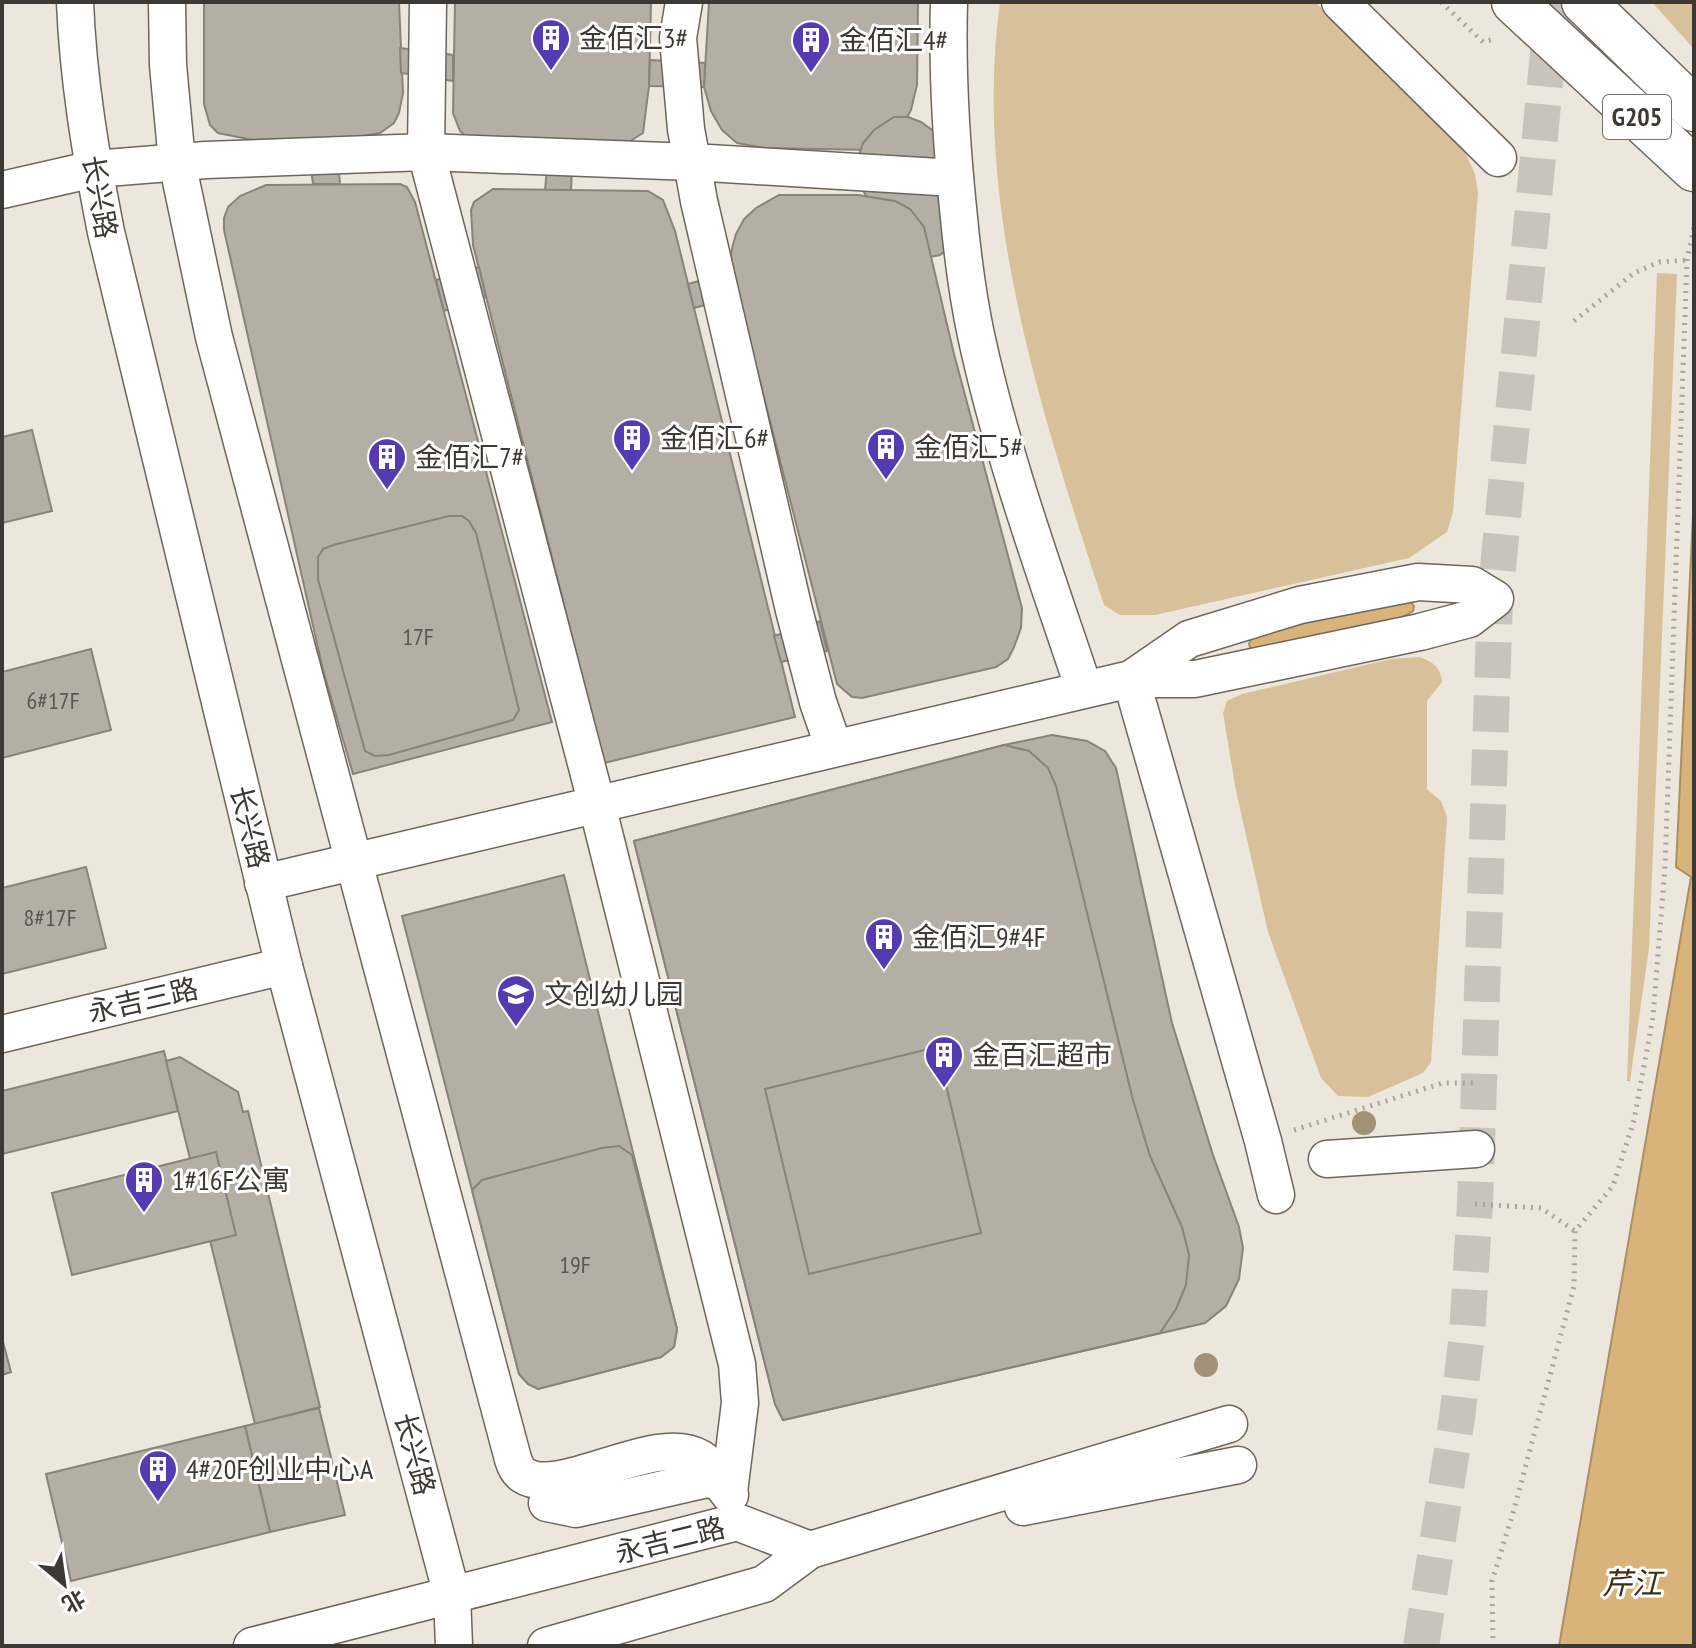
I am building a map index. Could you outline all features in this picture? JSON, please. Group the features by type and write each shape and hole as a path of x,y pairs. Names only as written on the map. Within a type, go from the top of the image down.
{"highway":[{"path":"1585,2 1694,109"},
{"name":"G205","path":"1510,19 1581,64 1694,169"}],"street":[{"name":"长兴路","path":"75,2 76,35 94,169 106,232 284,966 452,1595 454,1646"},
{"path":"167,2 168,65 177,162 214,337 517,1469 532,1478 558,1478 654,1454 691,1454 703,1460 729,1499"},
{"path":"428,2 424,109 426,152 597,805 737,1364 740,1403 729,1499"},
{"path":"684,2 678,38 692,162 783,565 818,702 834,748"},
{"path":"949,2 948,58 955,178 975,333 1010,469 1084,689"},
{"path":"1340,2 1498,158"},
{"path":"2,190 94,169 177,162 426,152 692,162 955,178"},
{"path":"263,883 1084,689 1131,679 1195,679 1420,632 1469,619 1495,599 1472,585 1418,582 1300,605 1189,639 1131,679"},
{"path":"1131,679 1276,1195"},
{"name":"永吉三路","path":"2,1034 284,966"},
{"path":"1327,1159 1476,1149"},
{"path":"546,1646 764,1584 810,1550 1229,1424"},
{"path":"810,1550 1238,1465"},
{"path":"547,1503 576,1509 707,1479 729,1499"},
{"name":"永吉二路","path":"252,1646 452,1595 729,1499 810,1550"}],"path":[{"path":"1441,2 1483,42 1510,19"},
{"path":"1493,1646 1492,1581 1574,1286 1575,1231 1613,1186 1634,1120 1653,1017 1665,867 1687,260 1694,227"},
{"path":"1574,321 1634,273 1659,262 1687,260"},
{"path":"1263,1141 1339,1113 1443,1083 1478,1083"},
{"path":"1475,1204 1541,1208 1575,1231"}],"shaded area":[{"path":"1000,2 1315,2 1459,139 1475,174 1478,193 1453,512 1447,532 1409,558 1155,615 1120,615 1104,605 1036,384 1004,231 996,155 994,78"},
{"path":"1652,2 1694,2 1694,49"},
{"path":"1657,273 1677,274 1649,948 1630,1081 1627,1081"},
{"path":"1419,657 1435,665 1442,682 1427,701 1427,789 1441,801 1447,817 1431,1062 1423,1073 1368,1097 1338,1096 1321,1078 1268,932 1236,791 1223,713 1227,701 1242,694 1391,659"}],"water":[{"name":"芹江","path":"1694,495 1694,1646 1559,1646 1691,877 1676,867"},
{"path":"1408,599 1414,606 1413,611 1397,620 1251,650 1249,644 1252,637 1262,631"}],"building":[{"path":"204,2 399,2 403,93 394,123 380,133 351,138 253,140 218,133 210,125 204,104"},
{"name":"金佰汇3#","path":"455,2 651,2 649,86 643,133 627,143 469,139 460,131 453,113"},
{"name":"金佰汇4#","path":"709,2 918,2 917,85 911,110 902,127 893,138 873,150 764,148 737,143 722,130 711,111 704,87"},
{"path":"400,48 453,55 453,81 401,73"},
{"path":"650,60 705,63 704,87 649,86"},
{"path":"894,117 908,117 935,132 945,251 940,255 925,258 907,245 879,220 864,192 860,152 863,143 874,130"},
{"path":"336,139 340,184 313,184 307,140"},
{"path":"549,146 573,147 571,190 545,190"},
{"name":"金佰汇7#","path":"400,184 407,187 415,202 552,722 353,774 323,670 224,230 224,218 228,207 240,196 266,185"},
{"name":"金佰汇6#","path":"493,189 648,191 663,200 675,231 795,717 604,763 473,245 471,210 474,202"},
{"name":"金佰汇5#","path":"779,195 858,195 895,201 910,209 924,227 954,354 1022,608 1021,628 1014,647 1008,659 996,667 862,698 852,697 837,684 732,272 731,252 744,219"},
{"path":"479,267 486,297 444,311 436,280"},
{"path":"732,272 738,296 694,308 688,284"},
{"path":"32,430 52,511 2,523 2,437"},
{"path":"449,516 462,516 476,533 519,710 513,720 389,755 375,756 365,751 318,579 318,557 323,549 333,545"},
{"path":"820,621 827,651 781,662 774,636"},
{"path":"91,649 111,730 2,758 2,672"},
{"name":"金百汇超市","path":"1052,735 1087,741 1105,751 1116,768 1172,1023 1239,1227 1243,1248 1239,1279 1226,1306 1205,1323 783,1420 775,1404 634,841"},
{"name":"金百汇超市","path":"1004,745 1029,751 1048,768 1056,786 1133,1100 1150,1156 1182,1227 1189,1255 1186,1285 1176,1309 1160,1333 783,1420 775,1404 634,841"},
{"path":"86,867 106,948 2,974 2,888"},
{"path":"564,875 677,1329 674,1347 661,1357 538,1389 519,1374 402,916"},
{"path":"937,1047 981,1233 809,1274 765,1089"},
{"path":"164,1051 178,1111 2,1154 2,1091"},
{"path":"180,1057 238,1092 243,1112 248,1111 320,1407 255,1424 166,1061"},
{"path":"619,1146 632,1155 677,1329 674,1347 661,1357 538,1389 519,1374 472,1190 482,1180"},
{"name":"1#16F公寓","path":"216,1152 236,1235 72,1275 52,1193"},
{"path":"2,1338 11,1372 2,1375"},
{"path":"319,1408 345,1515 270,1532 245,1426"},
{"name":"4#20F创业中心A","path":"245,1426 270,1532 71,1581 46,1474"}],"tunnel":[{"path":"1421,1646 1467,1334 1475,1204 1495,599 1553,2"}],"place":[{"name":"金佰汇3#","path":"551,72"},
{"name":"金佰汇4#","path":"811,74"},
{"name":"金佰汇6#","path":"632,472"},
{"name":"金佰汇5#","path":"886,481"},
{"name":"金佰汇7#","path":"387,491"},
{"name":"金佰汇9#4F","path":"884,971"},
{"name":"文创幼儿园","path":"516,1028"},
{"name":"金百汇超市","path":"944,1089"},
{"name":"1#16F公寓","path":"144,1214"},
{"name":"4#20F创业中心A","path":"158,1503"}]}
